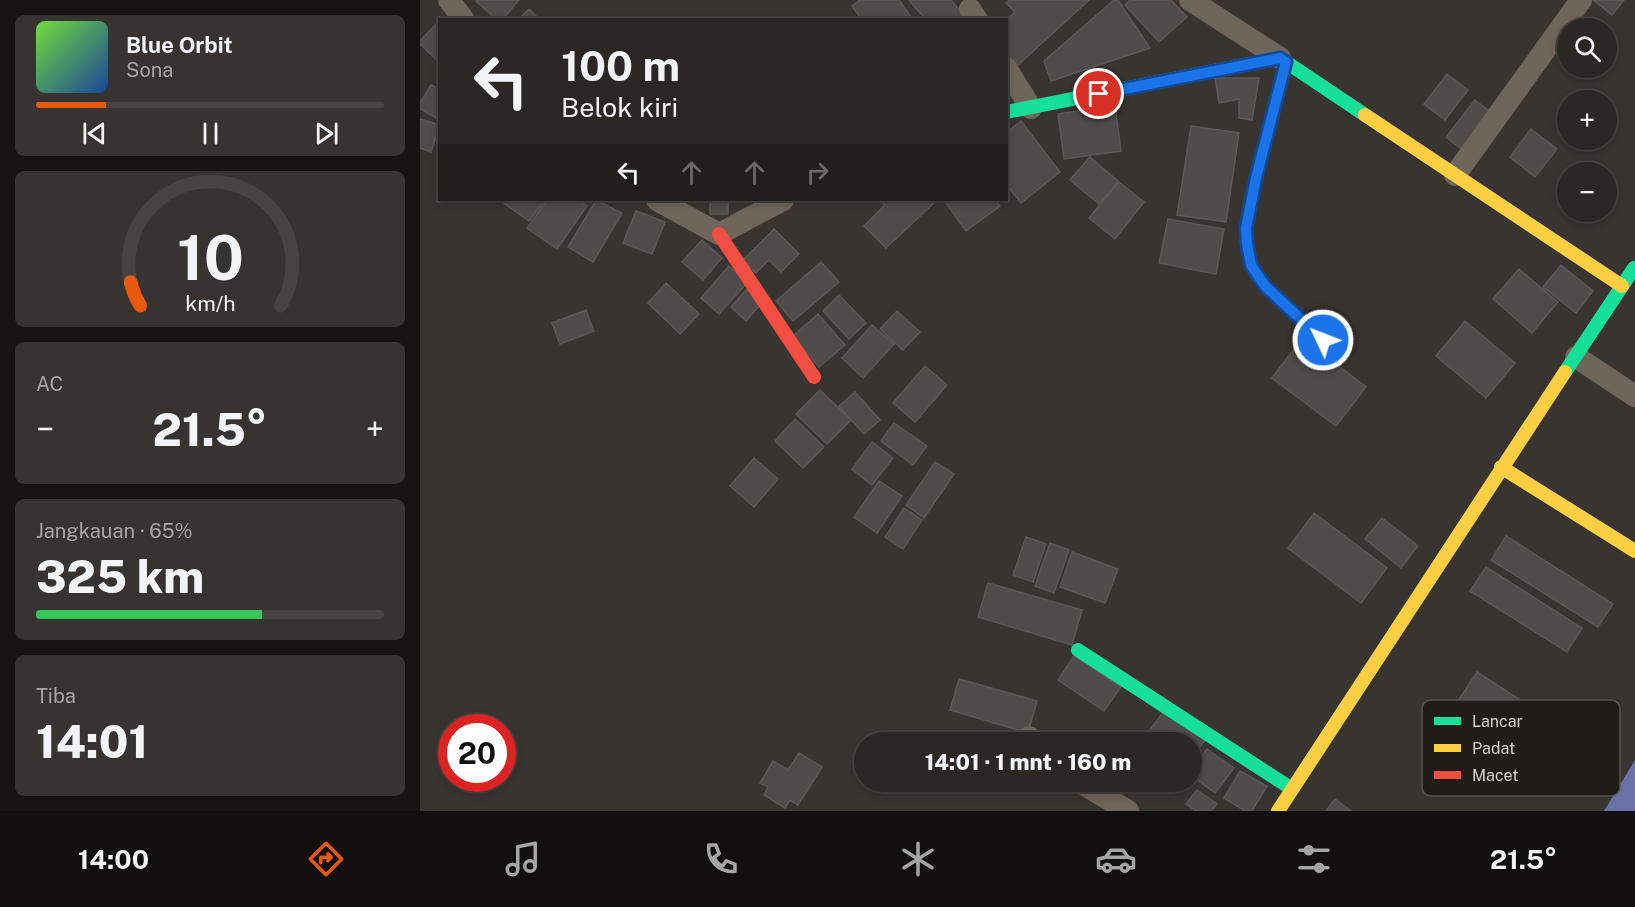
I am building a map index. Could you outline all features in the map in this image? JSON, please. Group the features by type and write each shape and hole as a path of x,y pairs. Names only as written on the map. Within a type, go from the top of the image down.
{"street":[{"path":"449,0 462,18"},
{"path":"1190,0 1622,286"},
{"path":"1455,175 1581,0"},
{"path":"1008,112 1283,60"},
{"path":"1008,71 1031,108"},
{"path":"659,201 719,234 814,377"},
{"path":"719,234 781,201"},
{"path":"1278,811 1501,467 1635,267"},
{"path":"1576,357 1635,396"},
{"path":"1501,467 1635,550"},
{"path":"1078,650 1292,789"},
{"path":"1097,792 1128,811"}],"lane":[{"path":"1283,60 1246,228 1247,244 1251,265 1265,286 1337,353"},
{"path":"1622,286 1635,295"}],"water":[{"path":"1635,760 1635,811 1604,811 1613,796 1620,796 1620,785"}],"building":[{"path":"519,0 504,18 495,18 476,1"},
{"path":"860,0 899,0 912,18 861,18 852,6"},
{"path":"909,0 951,0 966,18 924,18"},
{"path":"1010,0 1089,0 1017,66 1008,57 1008,18 1015,12 1006,3"},
{"path":"1114,0 1118,0 1150,48 1051,81 1044,61"},
{"path":"1130,0 1171,0 1187,17 1159,42 1125,5"},
{"path":"1593,0 1624,0 1612,15"},
{"path":"529,9 538,18 520,18"},
{"path":"438,22 438,61 420,44 420,41"},
{"path":"1447,74 1468,90 1445,120 1424,104"},
{"path":"1215,78 1259,78 1252,120 1239,118 1239,99 1219,103"},
{"path":"431,85 438,88 438,119 420,109 420,103"},
{"path":"1475,100 1494,115 1465,152 1446,137"},
{"path":"1115,106 1121,151 1064,159 1058,114"},
{"path":"420,119 438,124 431,152 420,148"},
{"path":"1021,121 1060,172 1021,203 1008,187 1008,131"},
{"path":"1191,126 1239,133 1226,222 1177,215"},
{"path":"1531,129 1557,149 1535,177 1510,157"},
{"path":"1090,157 1118,181 1099,204 1070,180"},
{"path":"1119,182 1144,202 1115,239 1089,218"},
{"path":"500,201 544,201 529,221"},
{"path":"546,201 580,201 587,206 557,249 527,228"},
{"path":"595,201 622,213 593,262 568,247"},
{"path":"710,201 728,201 728,214 710,214"},
{"path":"880,201 930,201 933,204 886,248 864,226 885,205"},
{"path":"945,201 996,201 1000,206 966,231"},
{"path":"636,211 665,222 652,254 623,243"},
{"path":"1168,219 1224,229 1216,274 1159,263"},
{"path":"774,229 799,254 781,272 769,260 756,273 743,260"},
{"path":"702,240 722,258 703,280 682,262"},
{"path":"821,262 839,282 793,321 776,301"},
{"path":"1561,265 1593,291 1576,313 1543,287"},
{"path":"729,266 747,283 719,314 701,298"},
{"path":"1519,269 1558,302 1532,333 1493,299"},
{"path":"666,283 699,314 680,334 648,303"},
{"path":"747,289 762,303 746,321 731,307"},
{"path":"839,295 866,323 849,339 823,311"},
{"path":"586,310 594,331 560,344 552,323"},
{"path":"897,311 920,332 903,350 880,329"},
{"path":"818,314 845,345 819,367 793,336"},
{"path":"1465,321 1515,363 1486,398 1436,356"},
{"path":"872,325 894,344 863,378 842,358"},
{"path":"1302,338 1366,387 1336,426 1272,378"},
{"path":"925,366 947,385 915,422 893,403"},
{"path":"820,390 851,420 827,444 796,414"},
{"path":"855,392 880,420 864,434 839,406"},
{"path":"795,419 824,447 803,468 775,441"},
{"path":"894,423 927,446 913,465 881,441"},
{"path":"872,442 893,458 872,485 852,469"},
{"path":"754,458 778,479 754,507 730,486"},
{"path":"935,462 954,474 924,518 906,505"},
{"path":"879,481 902,496 877,533 854,517"},
{"path":"904,508 922,520 903,549 885,537"},
{"path":"1314,513 1387,568 1361,603 1288,548"},
{"path":"1382,518 1418,546 1401,568 1365,539"},
{"path":"1506,536 1613,604 1598,627 1491,560"},
{"path":"1026,537 1046,544 1033,582 1013,575"},
{"path":"1050,543 1069,550 1054,593 1035,586"},
{"path":"1072,552 1118,569 1105,603 1060,587"},
{"path":"1486,567 1582,628 1567,652 1470,591"},
{"path":"988,583 1082,610 1072,645 978,617"},
{"path":"1074,656 1121,687 1104,711 1058,680"},
{"path":"1477,672 1520,700 1459,700"},
{"path":"959,679 1037,701 1028,732 950,710"},
{"path":"1165,710 1194,732 1148,732"},
{"path":"1207,749 1234,768 1215,793 1202,783 1202,756"},
{"path":"799,753 822,767 798,805 790,800 785,808 764,795 768,787 760,783 773,761 788,770"},
{"path":"1240,771 1267,786 1252,811 1245,811 1224,798"},
{"path":"1195,792 1200,792 1217,804 1211,811 1196,811 1186,804"},
{"path":"1335,799 1351,811 1326,811"}],"traffic: fast":[{"path":"1008,112 1280,58 1365,115"},
{"path":"1565,372 1634,268"},
{"path":"1078,650 1292,789"}],"traffic: slow":[{"path":"1365,115 1622,286"},
{"path":"1278,811 1565,372"},
{"path":"1501,467 1635,551"}],"traffic: jam":[{"path":"719,234 814,377"}],"route":[{"path":"1099,94 1280,58 1286,62 1256,178 1246,228 1247,244 1251,265 1265,286 1323,340"}]}
